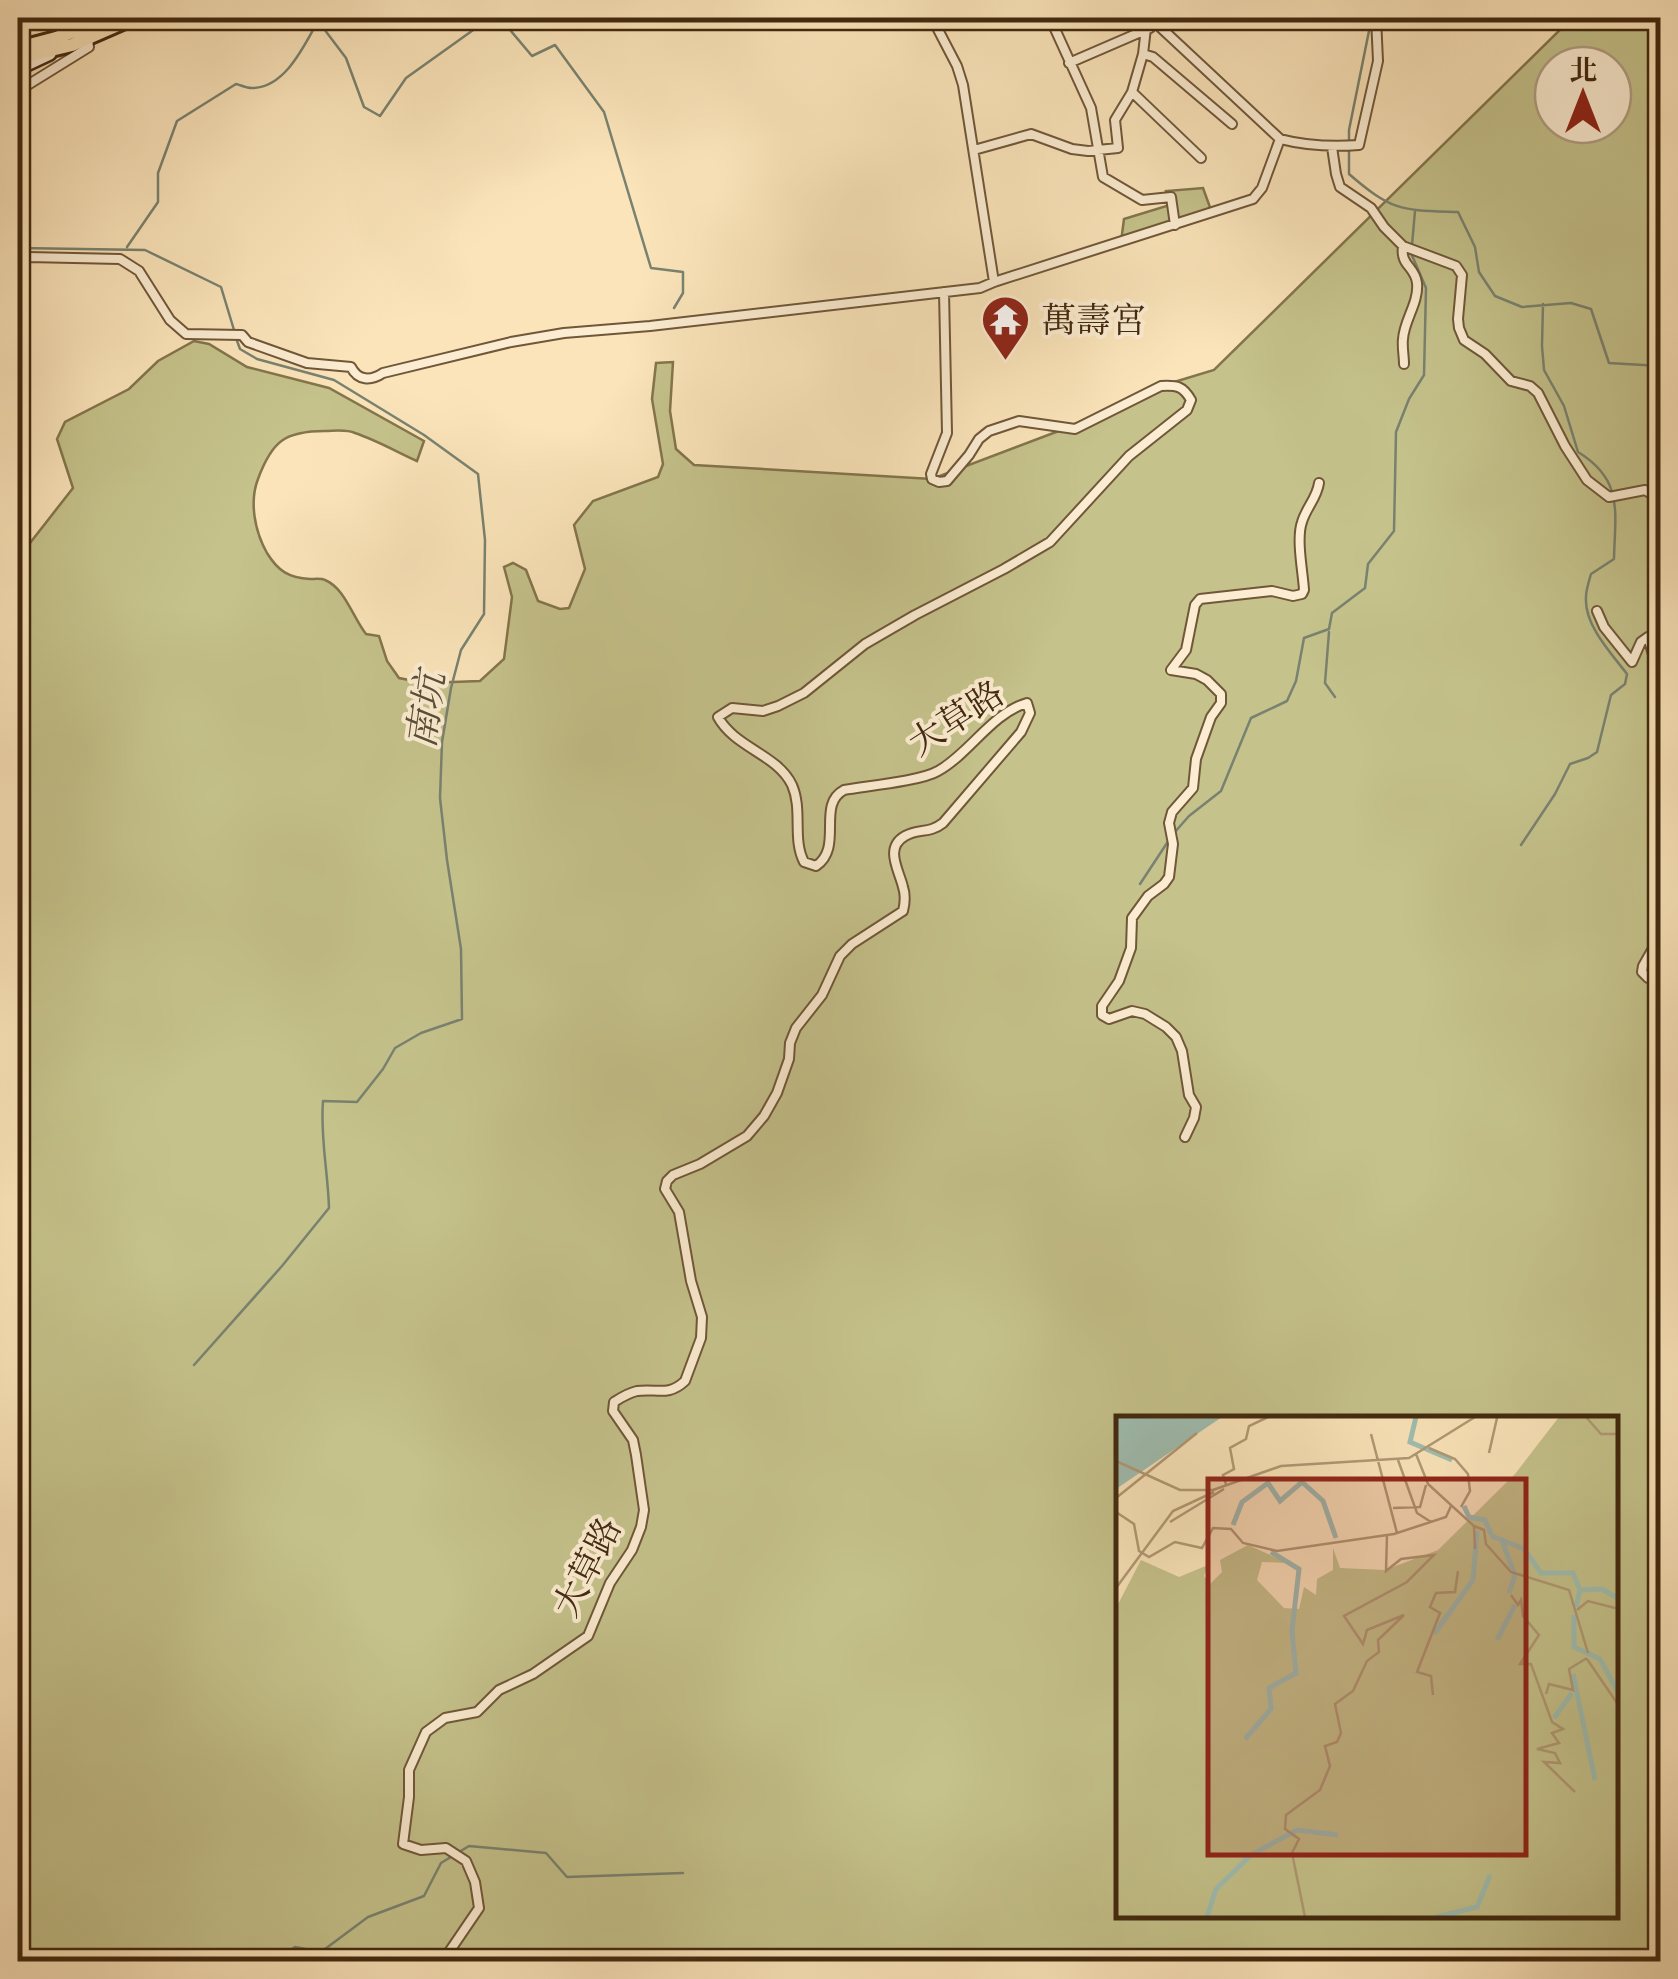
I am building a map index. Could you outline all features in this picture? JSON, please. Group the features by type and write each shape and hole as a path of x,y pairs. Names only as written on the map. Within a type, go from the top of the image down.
{"main road":[{"path":"18,58 88,39 134,18"},
{"path":"18,48 56,38 99,19"}],"street":[{"path":"932,18 960,75 994,282"},
{"path":"1050,18 1090,108 1103,178 1142,200 1171,197 1175,225"},
{"path":"1069,63 1157,22 1280,139 1332,147 1359,146 1378,61 1376,18"},
{"path":"974,150 1031,134 1088,151 1118,148 1114,120 1132,92 1146,28"},
{"path":"18,91 90,47 88,39"},
{"path":"18,70 67,46"},
{"path":"1143,54 1153,57 1232,124"},
{"path":"1132,92 1201,158"},
{"path":"18,260 120,259 138,271 170,320 186,334 242,335 248,342 307,363 351,366 355,375 365,379 511,342 564,333 980,288 1253,199 1262,188 1280,139"},
{"path":"1332,147 1340,187 1371,208 1384,227 1407,248 1456,266 1462,275 1458,319 1464,340 1511,381 1530,386 1538,393 1588,480 1608,497 1645,490 1660,511"},
{"path":"1404,364 1402,336 1417,285 1404,261 1407,248"},
{"name":"大草路","path":"445,1962 479,1908 476,1882 466,1861 446,1848 421,1850 403,1844 409,1770 426,1732 446,1718 477,1712 499,1690 533,1674 588,1636 610,1582 632,1550 644,1510 633,1440 613,1411 614,1402 638,1391 670,1391 685,1382 702,1328 679,1212 665,1189 666,1180 732,1146 764,1116 790,1059 790,1043 796,1028 822,995 840,956 903,912 904,890 895,867 896,844 906,836 934,830 943,822 1021,732 1030,713 1027,702 1019,705 940,771 836,794 831,804 830,845 824,860 816,866 804,862 800,853 798,806 792,786 779,766 744,746 718,717 732,708 764,710 804,693 865,644 1050,542 1129,456 1188,410 1191,400 1185,389 1162,386 1075,429 1019,421 979,439 947,481 932,479 947,433 944,292"},
{"path":"1185,1137 1196,1107 1176,1037 1166,1027 1132,1010 1109,1019 1102,1015 1102,1006 1119,981 1131,948 1132,918 1169,877 1172,812 1193,788 1196,758 1211,717 1221,703 1221,694 1207,680 1170,670 1186,650 1195,604 1200,599 1272,591 1302,594 1300,529 1319,483"},
{"path":"1597,611 1604,627 1632,662 1641,642 1648,637 1660,679"},
{"path":"1660,691 1655,707 1660,722"},
{"path":"1660,936 1642,966 1648,978 1660,974"}],"shaded area":[{"path":"1572,18 1660,18 1660,1961 18,1962 18,549 30,543 73,488 57,439 65,422 129,389 158,361 194,341 209,344 247,367 329,388 424,441 417,461 348,431 290,436 269,455 258,479 254,507 259,536 280,569 296,577 323,579 332,584 366,634 379,636 387,661 399,678 425,683 480,681 504,659 512,597 504,567 513,563 526,570 538,601 569,608 585,569 574,525 593,501 658,477 663,464 652,399 656,363 673,362 670,411 676,449 694,465 932,479 1064,429 1161,386 1214,370 1533,56 1533,145 1633,145 1633,45 1545,45"},
{"path":"1203,188 1211,210 1121,242 1124,219 1170,205 1166,191"}],"waterway":[{"path":"127,247 158,202 158,173 177,121 236,84 252,88 274,81 292,64 318,21 346,58 364,107 380,116 406,78 490,18"},
{"path":"500,18 532,56 555,45 604,112 651,268 683,272 683,293 674,308"},
{"path":"1368,18 1369,31 1349,130 1349,174 1377,196 1399,206 1458,212 1475,247 1479,272 1495,296 1522,307 1571,303 1591,309 1609,363 1660,366"},
{"path":"1412,245 1415,211"},
{"name":"南坑","path":"18,250 145,250 221,287 234,330"},
{"path":"1174,833 1221,791 1251,718 1287,701 1296,681 1304,638 1329,629 1332,613 1365,588 1368,564 1394,531 1396,432 1424,375 1426,288 1411,253"},
{"path":"1521,845 1570,764 1597,752 1611,695 1625,684 1627,674 1600,638 1587,607 1591,574 1614,559 1614,498 1603,474 1578,452 1564,406 1544,370 1543,304"},
{"name":"南坑","path":"194,1365 329,1208 323,1101 357,1102 395,1048 421,1033 462,1019 461,949 440,798 442,742 461,650 484,614 485,540 478,474 424,435 334,380 257,359 240,349 236,338"},
{"path":"1329,632 1325,683 1335,697"},
{"path":"1140,884 1169,840"},
{"path":"273,1962 295,1947 321,1952 368,1917 424,1896 441,1863 469,1846 546,1853 567,1877 683,1873"}],"place":[{"name":"萬壽宮","path":"1006,362"}]}
